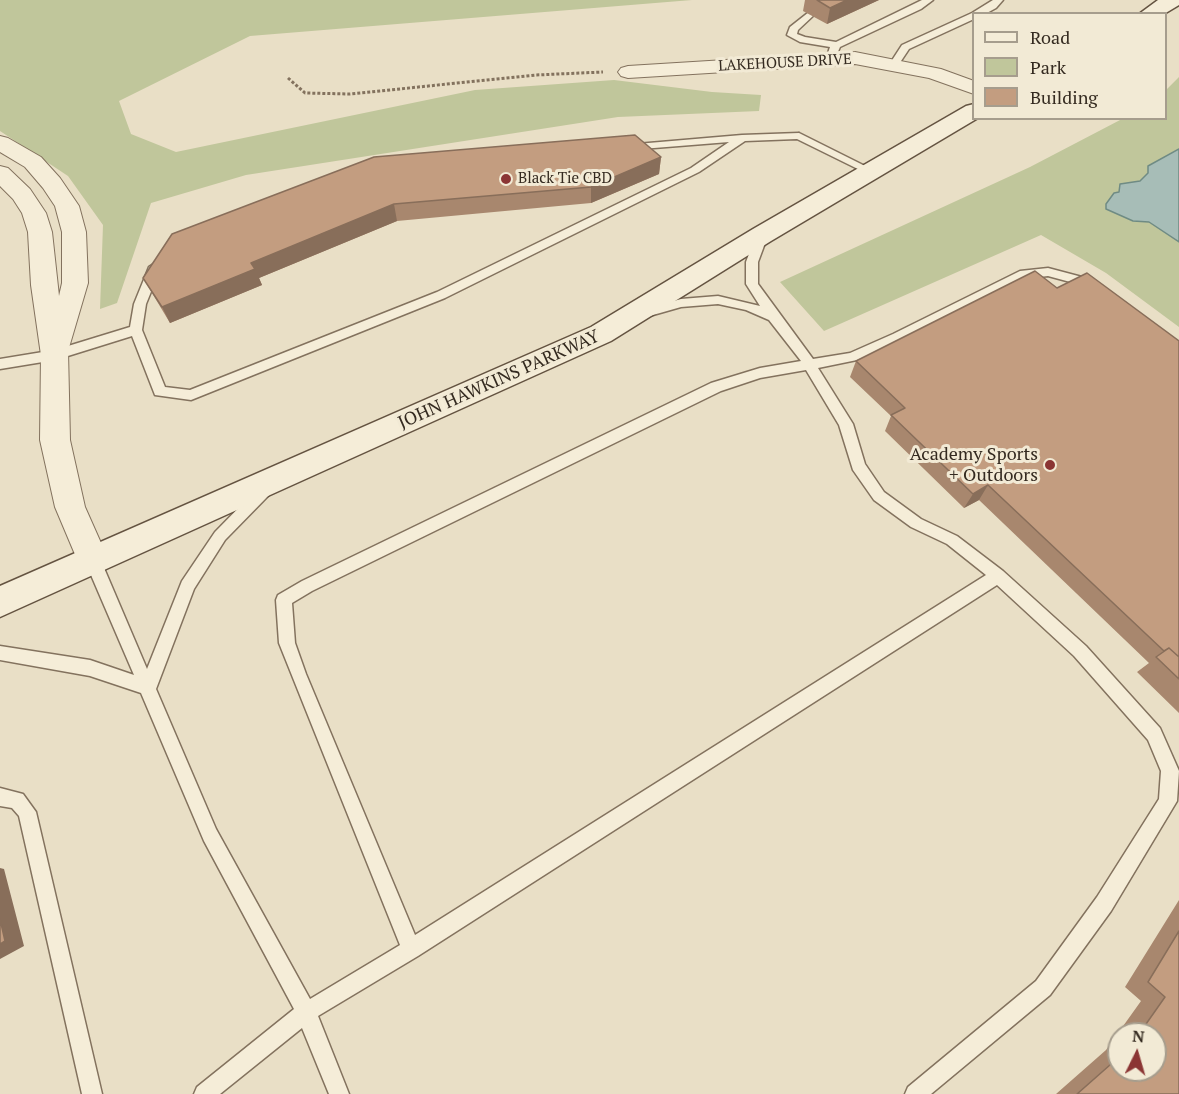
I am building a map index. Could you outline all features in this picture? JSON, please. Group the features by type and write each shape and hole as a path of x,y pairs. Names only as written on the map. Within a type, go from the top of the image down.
{"main road":[{"path":"1152,12 1171,1"},
{"name":"JOHN HAWKINS PARKWAY","path":"0,602 601,334 762,235 972,112"}],"street":[{"name":"LAKEHOUSE DRIVE","path":"628,72 834,52 934,73 972,87"},
{"path":"0,143 33,162 52,183 67,206 74,232 75,283 55,355"},
{"path":"0,173 22,194 34,213 40,232 44,285 55,355 55,440 69,507 93,561"}],"lane":[{"path":"809,15 793,29 792,35 834,52 928,0"},
{"path":"980,12 993,6 998,0"},
{"path":"894,65 905,47 972,15"},
{"path":"611,149 742,138 799,136 870,171"},
{"path":"162,256 153,271 140,304 136,330 160,391 191,395 441,295 695,170 742,138"},
{"path":"762,235 752,262 751,276 758,294 810,364 846,424 858,466 879,495 916,523 952,540 998,576 1080,651 1154,734 1170,771 1168,801 1104,904 1043,988 915,1094"},
{"path":"411,949 298,674 287,642 284,600 307,586 716,387 760,373 852,357 1020,275 1048,272 1078,280 1099,292"},
{"path":"629,318 681,303 718,300 749,306 774,318"},
{"path":"0,364 55,355 136,330"},
{"path":"148,688 188,586 220,536 277,479"},
{"path":"93,561 210,836 306,1012 339,1094"},
{"path":"204,1094 306,1012 411,949 998,576"},
{"path":"0,653 90,668 148,688"},
{"path":"0,797 17,800 27,812 92,1094"}],"path":[{"path":"288,78 305,93 350,94 536,75 628,72"}],"green space":[{"path":"0,0 692,0 250,36 119,101 131,134 176,152 475,90 614,80 712,92 761,95 759,111 618,117 246,175 151,203 117,303 100,309 103,225 68,176 0,131"},
{"path":"1179,77 1179,327 1106,273 1041,235 824,331 780,282 1030,167 1120,120 1167,120 1167,89"}],"water":[{"path":"1179,149 1179,242 1149,222 1133,221 1106,209 1106,204 1114,193 1119,192 1120,184 1140,181 1148,173 1148,166"}],"building":[{"path":"817,0 847,0 830,8"},
{"path":"635,135 661,157 591,187 394,204 251,263 255,269 162,307 143,278 172,234 374,157"},
{"name":"Academy Sports + Outdoors","path":"1035,271 1057,288 1087,273 1179,341 1179,657 1169,648 1164,651 988,485 973,494 891,415 905,408 856,361"},
{"path":"1169,648 1179,657 1179,679 1156,657"},
{"path":"0,919 5,941 0,944"},
{"path":"1179,931 1179,1094 1077,1094 1107,1068 1107,1082 1167,1082 1167,1022 1147,1022 1165,997 1148,982"}],"place":[{"name":"Black Tie CBD","path":"506,179"},
{"name":"Academy Sports + Outdoors","path":"1050,465"}]}
